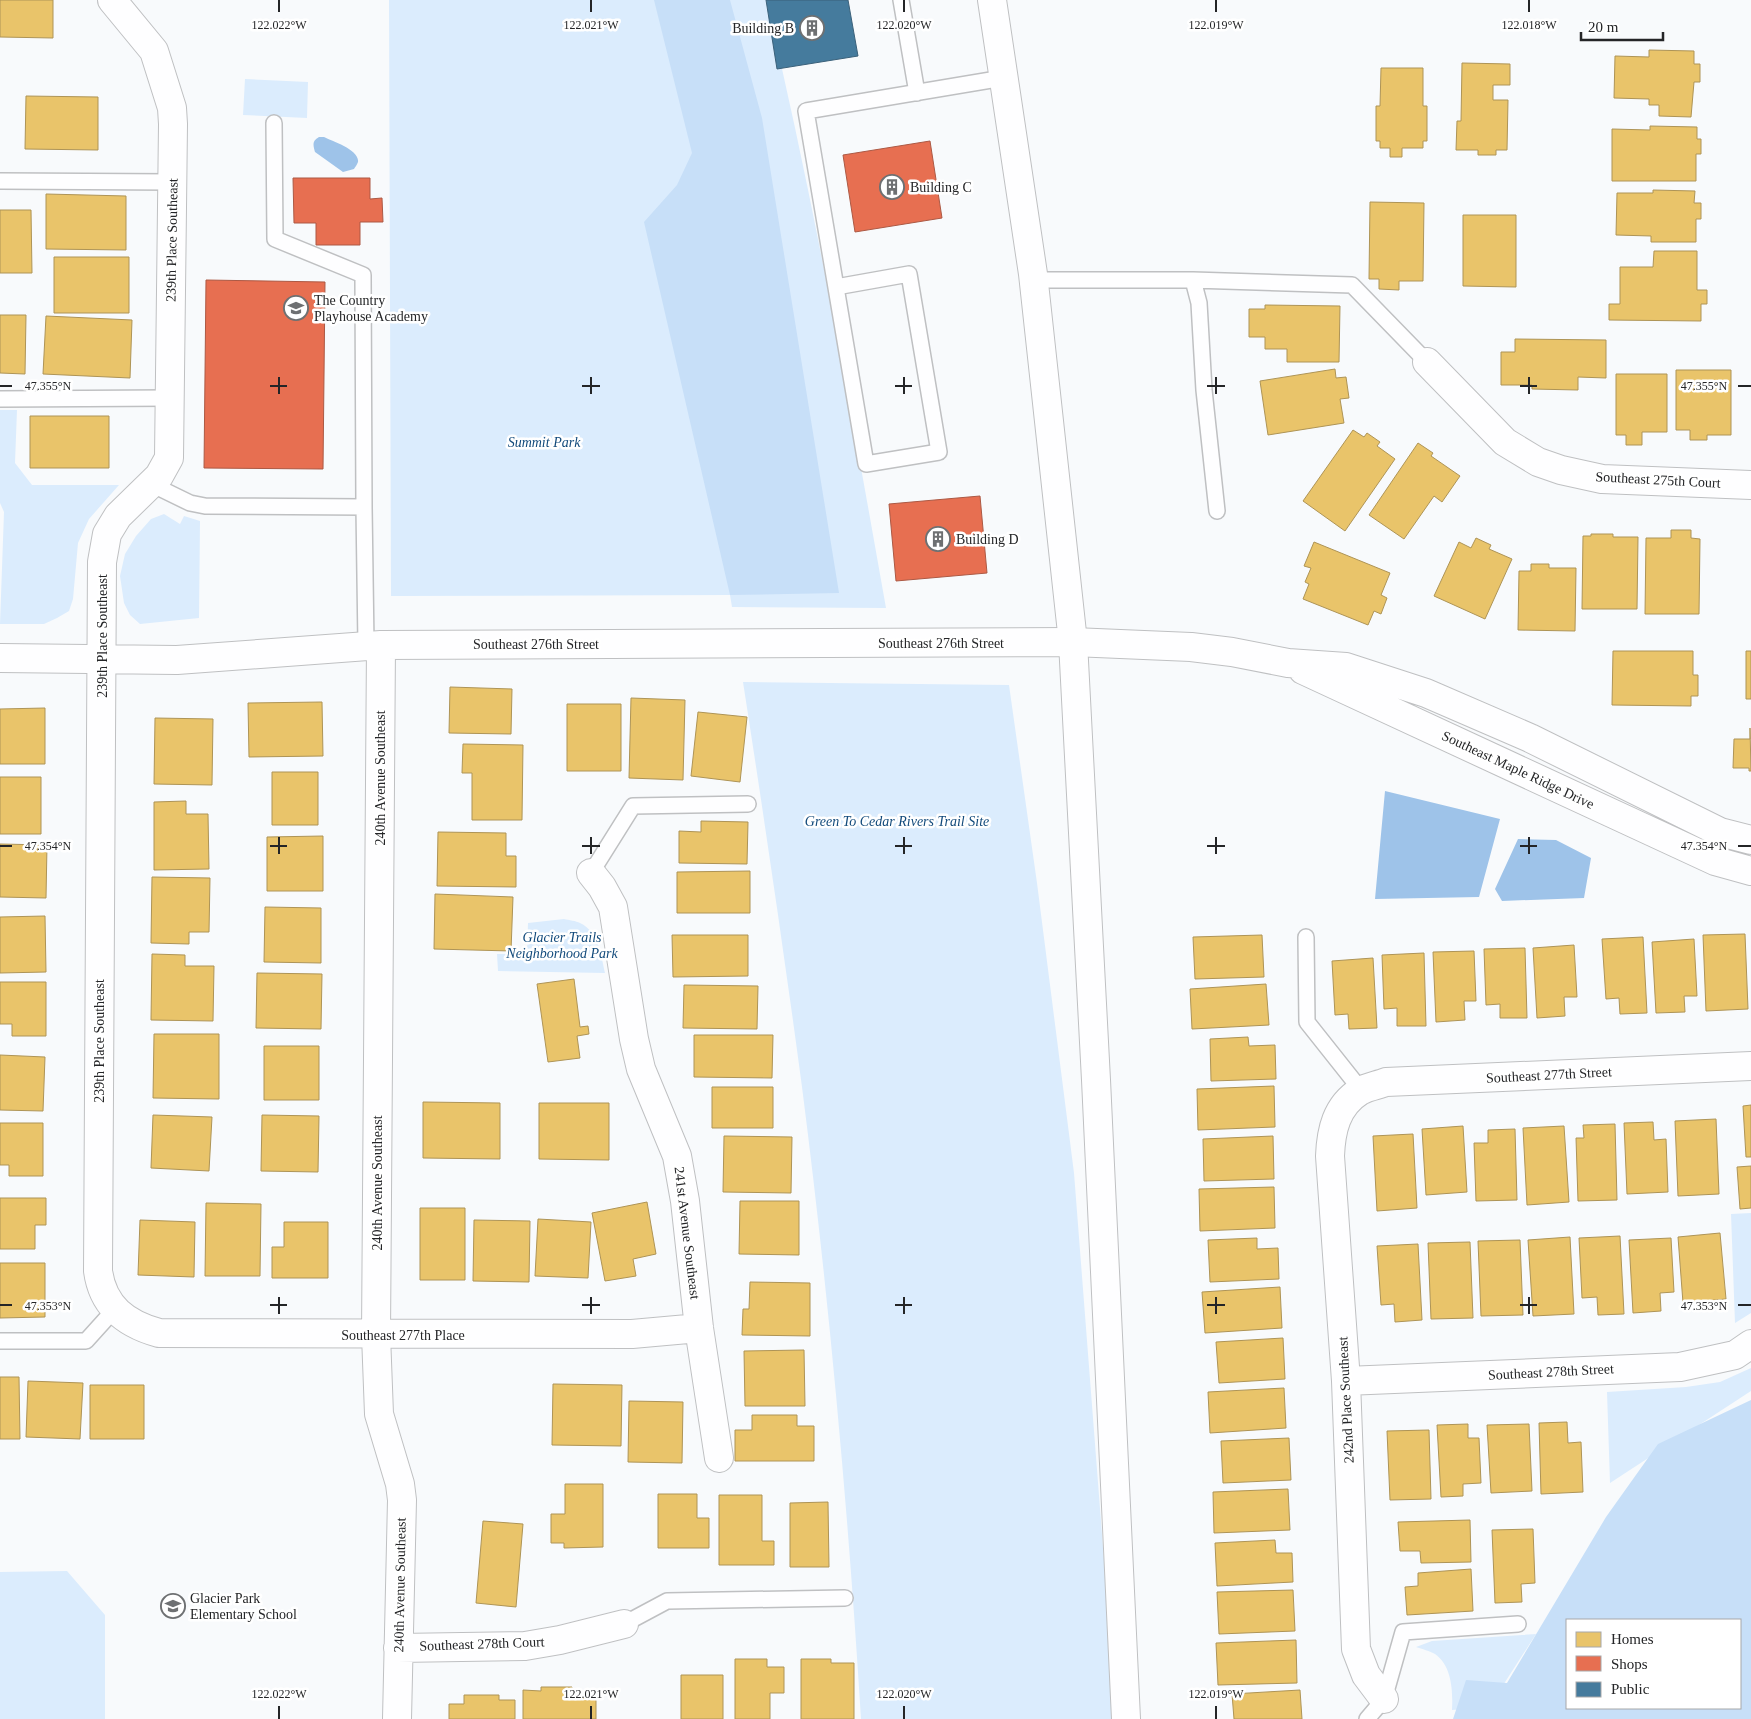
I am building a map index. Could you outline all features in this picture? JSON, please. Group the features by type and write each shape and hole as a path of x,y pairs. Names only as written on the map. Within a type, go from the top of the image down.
{"street":[{"name":"239th Place Southeast","path":"112,0 154,51 172,108 168,458 158,476 118,516 107,534 102,562 98,1271 100,1284 114,1310"},
{"path":"992,0 1034,280 1073,642 1097,1099 1126,1719"},
{"name":"Southeast 275th Court","path":"1427,362 1505,442 1538,462 1560,470 1602,479 1751,485"},
{"name":"Southeast 276th Street","path":"0,658 177,660 373,645 1073,642"},
{"name":"Southeast Maple Ridge Drive","path":"1073,642 1191,647 1232,652 1288,663 1346,667 1426,693 1530,738 1720,832 1751,840"},
{"name":"240th Avenue Southeast","path":"373,645 376,1335 380,1414 400,1484 402,1500 396,1719"},
{"name":"Southeast Maple Ridge Drive","path":"1288,663 1715,861 1751,871"},
{"name":"241st Avenue Southeast","path":"591,873 602,887 613,907 634,1039 641,1069 677,1156 685,1201 699,1328 719,1458"},
{"name":"Southeast 277th Street","path":"1356,1095 1386,1082 1751,1066"},
{"name":"242nd Place Southeast","path":"1356,1095 1336,1116 1330,1136 1330,1156 1346,1381 1356,1649 1376,1709"},
{"name":"Southeast 277th Place","path":"114,1310 127,1321 158,1333 376,1335 632,1334 699,1328"},
{"name":"Southeast 278th Street","path":"1346,1381 1680,1367 1735,1355 1751,1344"},
{"name":"Southeast 278th Court","path":"398,1648 524,1646 560,1640 624,1624"}],"lane":[{"path":"901,0 917,93"},
{"path":"836,287 909,274 939,452 866,464 806,111 1003,78"},
{"path":"274,123 275,239 363,275 364,507 373,645"},
{"path":"0,181 172,182"},
{"path":"1034,280 1193,280 1352,285 1427,362"},
{"path":"1193,280 1199,303 1204,390 1217,511"},
{"path":"0,398 170,398"},
{"path":"151,484 190,503 205,506 364,507"},
{"path":"591,873 633,806 748,804"},
{"path":"1306,937 1307,1022 1356,1095"},
{"path":"0,1341 86,1341 114,1310"},
{"path":"624,1624 667,1601 845,1598"},
{"path":"1376,1709 1403,1632 1518,1624"}],"green space":[{"name":"Summit Park","path":"389,0 766,0 816,227 886,608 732,607 730,595 391,596"},
{"path":"245,79 308,82 307,118 243,115"},
{"path":"0,410 17,410 15,463 32,485 119,485 89,519 78,543 73,599 69,611 44,624 0,624 4,512 0,503"},
{"path":"164,514 180,524 184,516 200,521 199,618 140,624 130,615 124,603 120,576 125,554 136,536 151,519"},
{"name":"Green To Cedar Rivers Trail Site","path":"743,682 1009,685 1037,883 1074,1173 1104,1560 1113,1719 861,1719 844,1482 821,1245 795,1036"},
{"name":"Glacier Trails Neighborhood Park","path":"564,919 580,923 591,932 598,945 605,973 498,971 497,954 527,954 528,923"},
{"path":"1751,1213 1751,1313 1735,1323 1731,1214"},
{"path":"1751,1368 1751,1391 1610,1483 1607,1392 1686,1387 1720,1382"},
{"path":"67,1571 105,1615 105,1719 0,1719 0,1572"},
{"path":"1536,1634 1489,1707 1452,1710 1452,1687 1445,1665 1435,1654 1416,1647 1432,1641"}],"shaded area":[{"path":"654,0 730,0 762,118 839,593 730,595 644,222 677,185 692,153"},
{"path":"319,137 324,137 339,144 355,154 358,162 354,169 343,172 315,152 314,143"},
{"path":"1385,791 1500,819 1479,897 1375,899"},
{"path":"1518,839 1556,840 1591,858 1584,898 1502,901 1495,889"},
{"path":"1751,1400 1751,1719 1453,1719 1466,1680 1507,1683 1606,1517 1658,1444"}],"building: Homes":[{"path":"0,0 53,0 53,38 0,37"},
{"path":"1649,50 1694,51 1694,64 1700,64 1700,82 1694,82 1691,117 1659,116 1659,105 1649,105 1649,99 1614,98 1615,56 1649,57"},
{"path":"1462,63 1510,64 1510,85 1493,85 1493,100 1508,100 1507,150 1496,150 1496,155 1478,155 1478,150 1456,150 1457,121 1461,121"},
{"path":"1381,68 1423,68 1423,106 1427,106 1427,141 1423,141 1423,148 1402,148 1402,157 1390,157 1390,148 1380,148 1380,141 1376,141 1376,106 1380,106"},
{"path":"26,96 98,97 98,150 25,149"},
{"path":"1650,126 1697,127 1697,139 1701,139 1701,154 1696,154 1696,181 1612,181 1612,129 1650,130"},
{"path":"1653,190 1695,191 1694,203 1701,203 1701,219 1696,219 1696,242 1651,242 1651,236 1616,235 1617,193 1653,193"},
{"path":"46,194 126,196 126,250 46,249"},
{"path":"1370,202 1424,203 1423,281 1399,281 1399,290 1379,289 1379,279 1369,279"},
{"path":"0,210 31,210 32,273 0,273"},
{"path":"1463,215 1516,215 1516,287 1463,286"},
{"path":"1654,251 1697,251 1697,290 1707,290 1707,304 1701,304 1701,321 1609,320 1609,304 1620,304 1620,267 1653,267"},
{"path":"54,257 129,257 129,313 54,313"},
{"path":"1265,305 1340,306 1339,362 1287,362 1287,349 1265,349 1265,337 1249,337 1249,309 1265,309"},
{"path":"0,315 26,315 25,374 0,373"},
{"path":"46,316 132,320 130,378 43,374"},
{"path":"1515,339 1606,340 1606,378 1578,377 1578,390 1532,389 1532,385 1501,385 1501,352 1515,352"},
{"path":"1335,369 1336,378 1346,377 1349,398 1340,399 1344,423 1268,435 1260,381"},
{"path":"1676,370 1731,370 1731,435 1707,435 1707,440 1690,440 1690,430 1676,430"},
{"path":"1616,374 1667,374 1667,432 1642,432 1642,445 1626,445 1626,435 1616,435"},
{"path":"30,416 109,416 109,468 30,468"},
{"path":"1353,430 1364,437 1367,433 1380,442 1377,446 1395,459 1345,531 1303,501"},
{"path":"1418,443 1433,453 1431,456 1460,476 1442,502 1434,496 1404,539 1369,515"},
{"path":"1671,530 1691,530 1691,538 1700,539 1699,614 1645,614 1646,538 1671,538"},
{"path":"1591,534 1613,534 1613,537 1638,537 1637,609 1582,609 1583,536 1591,536"},
{"path":"1476,538 1491,545 1489,549 1512,559 1485,619 1434,596 1459,542 1471,548"},
{"path":"1314,542 1390,573 1381,595 1387,598 1381,614 1374,611 1368,625 1303,599 1309,584 1305,582 1311,568 1304,566"},
{"path":"1531,564 1549,564 1549,568 1576,568 1575,631 1518,630 1519,571 1531,571"},
{"path":"1613,651 1693,651 1693,675 1698,675 1698,696 1691,696 1691,706 1612,705"},
{"path":"1746,651 1751,651 1751,699 1746,699"},
{"path":"450,687 512,689 511,734 449,733"},
{"path":"631,698 685,700 683,780 629,778"},
{"path":"322,702 323,756 249,757 248,703"},
{"path":"567,704 621,704 621,771 567,771"},
{"path":"45,708 45,764 0,764 0,709"},
{"path":"698,712 747,717 740,782 691,776"},
{"path":"155,718 213,719 212,785 154,784"},
{"path":"1750,728 1751,771 1749,771 1749,768 1733,768 1734,739 1750,739"},
{"path":"463,744 523,745 522,820 472,820 472,773 462,773"},
{"path":"272,772 318,772 318,825 272,825"},
{"path":"0,777 41,777 41,834 0,834"},
{"path":"186,801 186,814 208,814 209,869 154,870 154,802"},
{"path":"701,821 748,822 747,864 679,863 679,831 701,832"},
{"path":"438,832 506,833 506,856 516,856 516,887 437,886"},
{"path":"323,836 323,891 267,891 267,837"},
{"path":"0,844 47,845 46,898 0,897"},
{"path":"750,871 750,913 677,913 677,872"},
{"path":"152,877 210,878 209,932 189,932 189,944 151,943"},
{"path":"435,894 513,897 511,951 434,949"},
{"path":"265,907 321,908 321,963 264,962"},
{"path":"45,916 46,972 0,973 0,917"},
{"path":"1745,934 1748,1009 1706,1011 1703,935"},
{"path":"672,935 748,935 748,976 673,977"},
{"path":"1262,935 1264,977 1195,979 1193,937"},
{"path":"1643,937 1647,1013 1620,1014 1619,998 1606,999 1602,939"},
{"path":"1694,939 1697,996 1684,996 1685,1012 1656,1013 1652,942"},
{"path":"1574,945 1577,997 1564,997 1565,1016 1537,1018 1533,948"},
{"path":"1525,948 1527,1018 1500,1018 1500,1004 1486,1005 1484,949"},
{"path":"1474,951 1476,1001 1464,1001 1465,1020 1436,1022 1433,952"},
{"path":"1424,953 1426,1026 1397,1026 1397,1008 1384,1009 1382,955"},
{"path":"152,954 185,955 185,966 214,966 213,1021 151,1020"},
{"path":"1373,958 1377,1028 1349,1029 1348,1014 1335,1015 1332,961"},
{"path":"257,973 322,974 321,1029 256,1028"},
{"path":"574,979 580,1027 588,1026 589,1034 577,1036 580,1058 548,1062 537,984"},
{"path":"0,982 46,982 46,1036 12,1036 12,1024 0,1024"},
{"path":"1266,984 1269,1025 1192,1029 1190,989"},
{"path":"684,985 758,986 757,1029 683,1028"},
{"path":"154,1034 219,1034 219,1099 153,1098"},
{"path":"694,1035 773,1035 772,1078 694,1077"},
{"path":"1248,1037 1249,1046 1275,1045 1276,1079 1211,1081 1210,1039"},
{"path":"264,1046 319,1046 319,1100 264,1100"},
{"path":"0,1055 45,1057 43,1111 0,1110"},
{"path":"1274,1086 1275,1127 1198,1130 1197,1089"},
{"path":"712,1087 773,1087 773,1128 712,1128"},
{"path":"423,1102 500,1103 500,1159 423,1158"},
{"path":"539,1103 609,1103 609,1160 539,1159"},
{"path":"1751,1105 1751,1157 1746,1157 1743,1106"},
{"path":"153,1115 212,1117 209,1171 151,1168"},
{"path":"262,1115 319,1116 318,1172 261,1171"},
{"path":"1716,1119 1719,1194 1678,1196 1675,1121"},
{"path":"1653,1122 1654,1140 1666,1139 1668,1192 1627,1194 1624,1123"},
{"path":"0,1123 43,1123 43,1176 9,1176 9,1165 0,1165"},
{"path":"1615,1124 1617,1200 1578,1201 1576,1138 1584,1138 1583,1125"},
{"path":"1463,1126 1467,1192 1426,1195 1422,1129"},
{"path":"1564,1126 1569,1202 1527,1205 1523,1128"},
{"path":"1515,1129 1517,1200 1476,1201 1474,1143 1488,1143 1488,1130"},
{"path":"1413,1134 1417,1208 1377,1211 1373,1136"},
{"path":"724,1136 792,1137 791,1193 723,1192"},
{"path":"1273,1136 1274,1179 1204,1181 1203,1139"},
{"path":"1751,1166 1751,1208 1740,1209 1737,1167"},
{"path":"1274,1187 1275,1228 1200,1231 1199,1189"},
{"path":"0,1198 46,1198 46,1225 35,1225 35,1249 0,1249"},
{"path":"740,1201 799,1201 799,1255 739,1254"},
{"path":"647,1202 656,1254 633,1259 636,1276 605,1281 592,1213"},
{"path":"206,1203 261,1204 260,1276 205,1276"},
{"path":"420,1208 465,1208 465,1280 420,1280"},
{"path":"538,1219 591,1222 588,1278 535,1276"},
{"path":"140,1220 195,1222 194,1277 138,1275"},
{"path":"474,1220 530,1221 529,1282 473,1281"},
{"path":"284,1222 328,1222 328,1278 272,1278 272,1247 284,1247"},
{"path":"1720,1233 1726,1299 1683,1303 1678,1237"},
{"path":"1620,1236 1624,1314 1598,1315 1597,1297 1582,1298 1579,1238"},
{"path":"1570,1237 1574,1314 1533,1316 1528,1240"},
{"path":"1257,1238 1257,1249 1278,1248 1279,1279 1210,1282 1208,1240"},
{"path":"1671,1238 1674,1292 1660,1293 1661,1311 1633,1313 1629,1240"},
{"path":"1520,1240 1523,1315 1481,1316 1478,1241"},
{"path":"1470,1242 1473,1318 1431,1319 1428,1243"},
{"path":"1418,1244 1422,1320 1395,1322 1394,1304 1381,1305 1377,1246"},
{"path":"0,1263 45,1263 45,1317 0,1318"},
{"path":"750,1282 810,1283 810,1336 742,1335 743,1309 749,1309"},
{"path":"1280,1287 1282,1328 1205,1333 1202,1292"},
{"path":"1283,1338 1285,1379 1219,1383 1216,1342"},
{"path":"804,1350 805,1406 745,1406 744,1351"},
{"path":"0,1377 19,1377 20,1439 0,1439"},
{"path":"28,1381 83,1383 80,1439 26,1437"},
{"path":"553,1384 622,1385 621,1446 552,1445"},
{"path":"90,1385 144,1385 144,1439 90,1439"},
{"path":"1284,1388 1286,1428 1210,1433 1208,1392"},
{"path":"629,1401 683,1402 682,1463 628,1462"},
{"path":"752,1415 797,1415 797,1426 814,1426 814,1461 735,1461 735,1430 752,1430"},
{"path":"1567,1422 1568,1443 1581,1442 1583,1492 1541,1494 1539,1423"},
{"path":"1468,1424 1468,1438 1479,1438 1481,1483 1463,1484 1463,1496 1441,1497 1437,1425"},
{"path":"1529,1424 1532,1491 1491,1493 1487,1425"},
{"path":"1429,1430 1431,1499 1390,1500 1387,1431"},
{"path":"1289,1438 1291,1480 1223,1483 1221,1441"},
{"path":"565,1484 603,1484 603,1547 564,1548 564,1543 551,1543 551,1514 565,1514"},
{"path":"1288,1489 1290,1530 1214,1533 1213,1492"},
{"path":"658,1494 697,1494 697,1518 709,1518 709,1548 658,1548"},
{"path":"719,1495 762,1495 762,1541 774,1541 774,1565 719,1565"},
{"path":"828,1502 829,1567 790,1567 790,1503"},
{"path":"1470,1520 1471,1562 1421,1563 1420,1551 1400,1551 1398,1522"},
{"path":"483,1521 523,1524 516,1607 476,1603"},
{"path":"1533,1529 1535,1583 1521,1584 1522,1602 1495,1603 1492,1530"},
{"path":"1275,1540 1276,1553 1292,1553 1293,1582 1217,1586 1215,1543"},
{"path":"1471,1569 1473,1611 1407,1615 1405,1587 1418,1586 1418,1573"},
{"path":"1293,1590 1295,1631 1219,1634 1217,1592"},
{"path":"1296,1640 1297,1683 1218,1685 1216,1643"},
{"path":"735,1659 767,1659 767,1667 784,1667 784,1693 770,1693 770,1719 735,1719"},
{"path":"801,1659 831,1659 831,1663 854,1663 854,1719 801,1719"},
{"path":"681,1675 723,1675 723,1719 681,1719"},
{"path":"541,1687 572,1687 572,1690 581,1690 581,1695 596,1695 596,1719 523,1719 523,1690 541,1691"},
{"path":"1300,1690 1302,1719 1234,1719 1232,1694"},
{"path":"464,1695 499,1695 499,1700 515,1700 515,1719 449,1719 449,1704 464,1704"}],"building: Shops":[{"name":"Building C","path":"930,141 942,218 855,232 843,155"},
{"path":"293,178 370,178 370,199 382,198 383,222 360,222 360,245 316,245 316,223 294,223"},
{"path":"206,280 325,282 323,469 204,468"},
{"name":"Building D","path":"980,496 987,573 896,581 889,504"}],"building: Public":[{"name":"Building B","path":"766,0 848,0 858,56 777,69"}],"place":[{"name":"Building B","path":"812,28"},
{"name":"Building C","path":"892,187"},
{"name":"The Country Playhouse Academy","path":"296,308"},
{"name":"Building D","path":"938,539"},
{"name":"Glacier Park Elementary School","path":"173,1606"}]}
